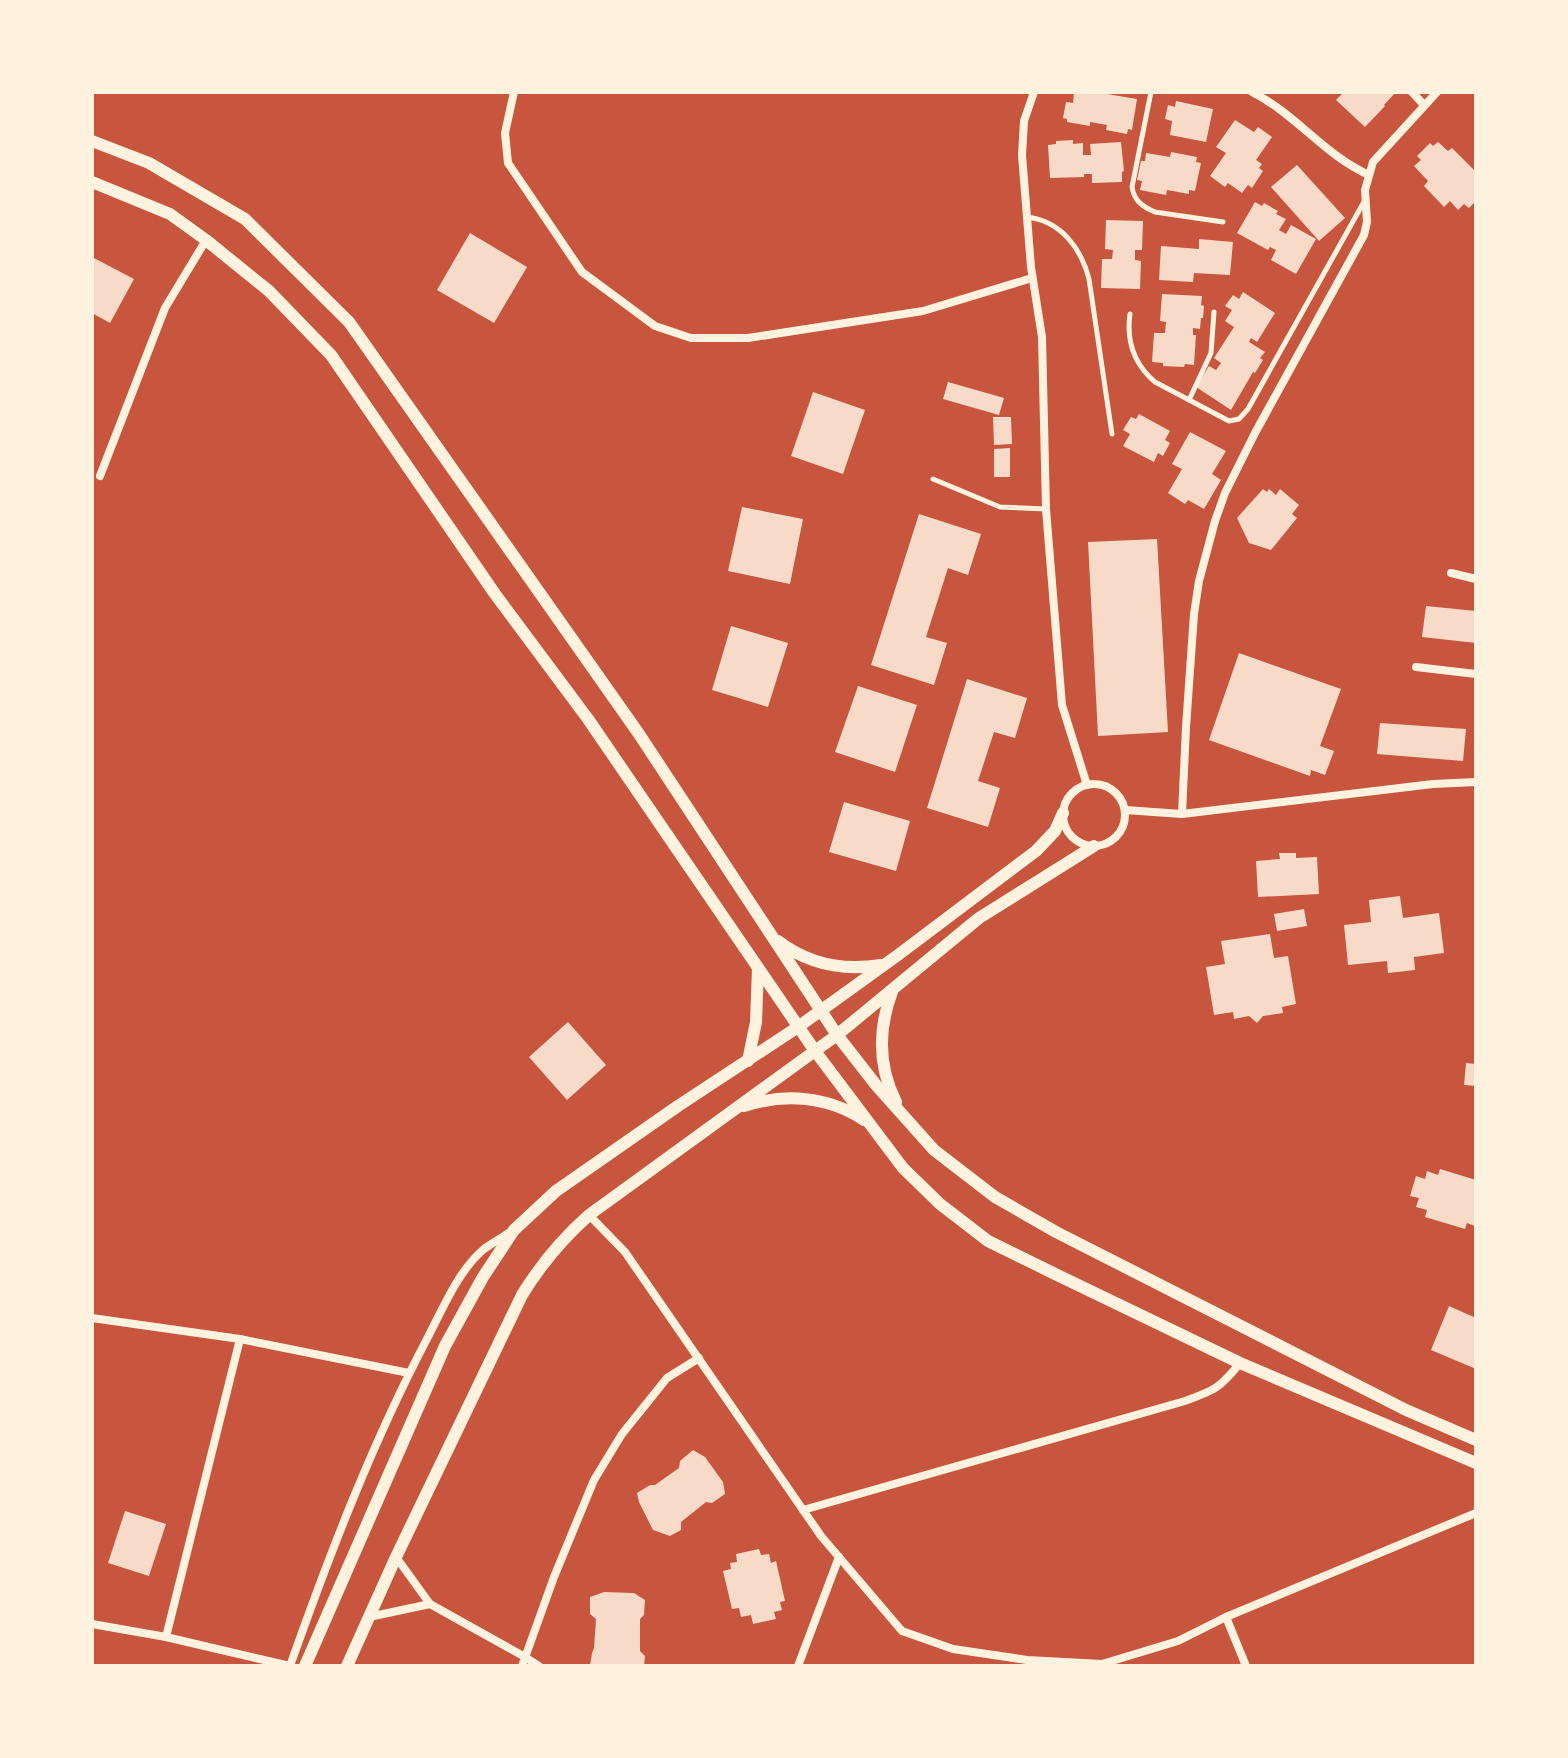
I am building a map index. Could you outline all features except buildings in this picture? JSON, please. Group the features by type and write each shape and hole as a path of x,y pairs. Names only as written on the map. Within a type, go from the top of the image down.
{"street":[{"path":"514,92 505,133 508,163 582,272 655,326 691,338 748,338 923,311 1032,278"},
{"path":"1034,92 1024,121 1021,144 1032,278 1042,337 1046,509 1062,705 1087,785"},
{"path":"1252,92 1287,113 1346,164 1369,175"},
{"path":"1412,92 1424,105"},
{"path":"1182,814 1194,614 1207,548 1225,493 1364,235 1367,222 1365,190 1373,162 1437,92"},
{"path":"92,141 149,163 245,219 349,322 639,734 820,1011 876,1085 934,1150 995,1197 1056,1232 1406,1410 1476,1440"},
{"path":"92,182 170,214 206,240 269,291 331,355 495,594 588,719 815,1051 903,1168 940,1204 988,1241 1240,1363 1476,1463"},
{"path":"100,476 165,308 206,240"},
{"path":"1451,573 1476,579"},
{"path":"1416,667 1476,674"},
{"path":"1125,810 1182,814 1433,784 1476,782"},
{"path":"92,1624 166,1637 290,1666 314,1597 409,1373 461,1277 484,1249 514,1230 556,1191 798,1027 1036,851 1055,831 1065,804 1078,789 1097,784 1114,792 1125,810 1125,821 1114,839 1105,844 1084,845 1068,832 1063,813"},
{"path":"347,1666 522,1295 556,1247 589,1215 837,1035 979,918 1094,846"},
{"path":"772,937 800,955 832,965 858,967 884,964"},
{"path":"748,1061 757,1013 758,968"},
{"path":"893,989 883,1019 881,1049 891,1092 906,1118"},
{"path":"726,1114 755,1103 800,1098 831,1104 872,1126"},
{"path":"589,1215 625,1252 803,1510 839,1557 902,1631 953,1649 1012,1658 1102,1664 1178,1641 1226,1617 1476,1513"},
{"path":"305,1666 445,1346 483,1277 514,1230"},
{"path":"92,1318 240,1339 409,1373"},
{"path":"166,1637 240,1339"},
{"path":"524,1661 594,1480 622,1434 667,1378 699,1358"},
{"path":"803,1510 1185,1401 1211,1392 1240,1363"},
{"path":"396,1557 430,1604 524,1661 539,1666"},
{"path":"798,1666 839,1557"},
{"path":"369,1617 430,1604"},
{"path":"1226,1617 1246,1666"}],"lane":[{"path":"1151,92 1133,195 1145,208 1155,212 1223,222"},
{"path":"1130,314 1131,349 1141,368 1155,382 1233,421 1242,416 1366,199"},
{"path":"1027,217 1042,219 1058,228 1073,244 1086,267 1112,434"},
{"path":"1189,400 1211,353 1214,312"},
{"path":"933,479 1000,507 1046,509"}]}
